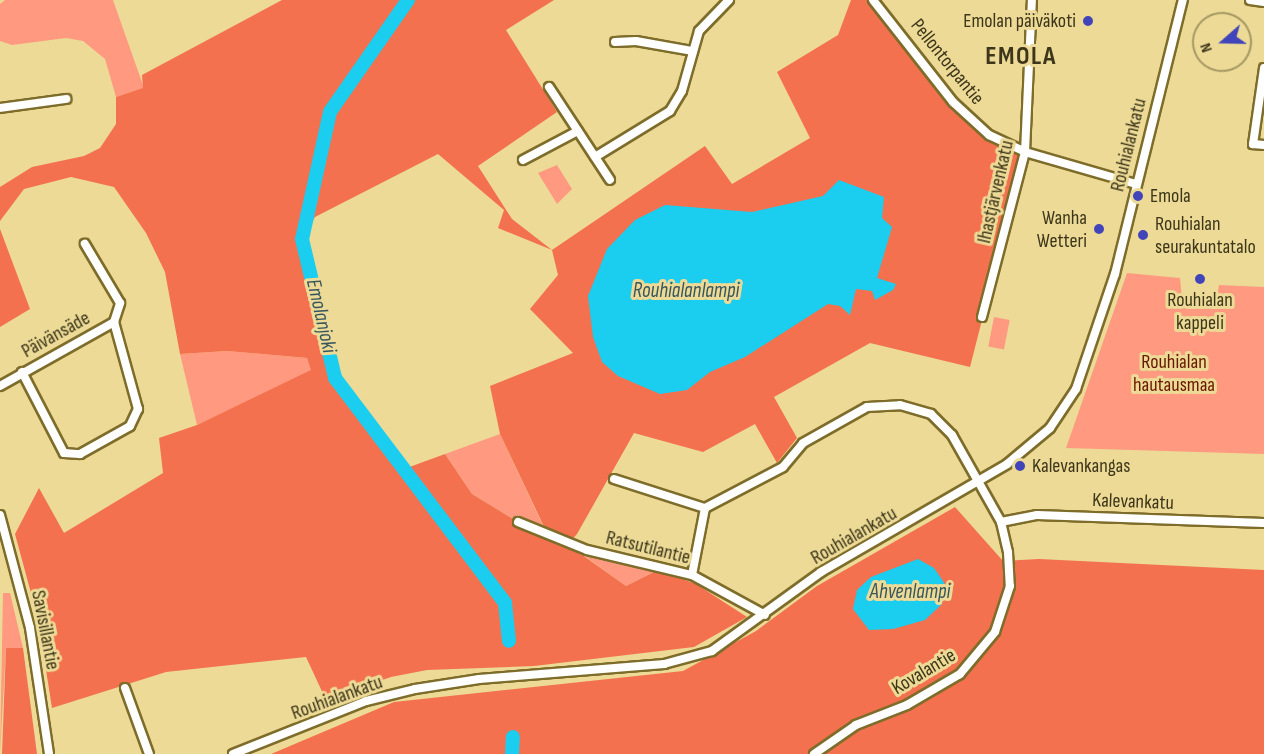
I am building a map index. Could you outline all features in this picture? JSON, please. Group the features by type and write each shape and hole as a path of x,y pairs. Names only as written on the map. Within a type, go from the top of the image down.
{"street":[{"path":"595,158 670,111 682,91 699,30 729,0"},
{"name":"Pellontorpantie","path":"873,0 953,102 989,135 1025,152 1136,184"},
{"name":"Ihastjärvenkatu","path":"982,317 1025,152 1032,0"},
{"name":"Rouhialankatu","path":"233,754 366,701 414,689 479,679 680,661 712,651 765,615 821,572 1007,464 1050,428 1076,389 1115,274 1183,0"},
{"path":"1250,0 1264,2"},
{"path":"615,42 636,42 693,51"},
{"path":"1264,68 1253,144 1264,145"},
{"path":"549,87 610,180"},
{"path":"0,108 66,99"},
{"path":"523,160 578,131"},
{"name":"Päivänsäde","path":"0,386 114,322 120,303 85,244"},
{"path":"22,372 64,453 80,454 130,426 138,409 114,322"},
{"name":"Kovalantie","path":"705,508 783,467 803,443 867,407 885,404 931,414 943,422 1001,522 1008,552 1010,586 996,633 979,656 960,674 907,705 856,725 814,754"},
{"path":"614,478 705,508 692,575"},
{"name":"Kalevankatu","path":"1001,522 1037,514 1264,523"},
{"name":"Savisillantie","path":"0,515 30,628 49,754"},
{"name":"Ratsutilantie","path":"518,522 587,550 692,575 765,615"},
{"path":"125,688 149,754"}],"green space":[{"path":"5,0 113,0 144,88 116,97 105,59 83,41 66,38 12,45 0,41 0,4"},
{"path":"557,165 572,189 557,204 538,173"},
{"name":"Rouhialan hautausmaa","path":"1127,273 1180,278 1182,299 1216,301 1219,285 1264,287 1264,454 1066,448"},
{"path":"994,317 1010,320 1004,350 988,346"},
{"path":"227,351 307,358 312,371 197,425 180,354"},
{"path":"500,434 547,534 518,522 472,494 445,454"},
{"path":"561,539 658,570 626,586"},
{"path":"3,593 10,593 23,648 6,648 0,754"}],"shaded area":[{"path":"282,0 554,0 506,30 557,112 478,166 512,219 552,250 705,146 732,184 810,138 777,72 838,35 851,0 873,0 953,102 989,135 1025,152 970,367 870,343 774,397 797,438 777,463 755,424 703,452 634,433 577,534 569,543 564,542 626,586 658,570 696,584 747,617 694,647 534,666 427,670 391,677 326,700 306,657 166,672 52,708 38,619 15,534 39,488 64,533 163,473 159,438 197,425 311,370 307,358 227,351 180,354 165,272 146,233 114,187 71,177 24,189 0,221 0,187 32,167 84,156 100,148 116,124 116,97 143,88 142,75","holes":["438,154 504,210 498,228 552,250 558,275 530,309 573,353 490,386 500,434 547,533 518,522 472,494 445,454 404,469 335,378 302,239 315,217"]},
{"path":"0,229 30,309 0,327"},
{"path":"955,507 1003,561 1039,559 1264,570 1264,754 271,754 394,702 683,671 756,631 817,586"},
{"path":"6,648 23,648 37,754 2,754"}],"water":[{"name":"Rouhialanlampi","path":"839,180 884,197 882,218 892,227 877,278 896,284 893,290 875,300 872,291 856,289 850,315 840,306 828,304 745,357 710,372 687,390 660,394 618,376 602,362 593,337 588,296 607,249 635,220 665,205 752,212 823,196"},
{"name":"Ahvenlampi","path":"918,559 934,568 945,584 942,604 925,620 893,629 869,630 853,609 857,590 871,577"}],"waterway":[{"name":"Emolanjoki","path":"408,0 330,112 302,239 335,378 505,603 509,641"},
{"path":"512,754 513,737"}],"place":[{"name":"Emolan päiväkoti","path":"1088,21"},
{"name":"Emola","path":"1138,196"},
{"name":"Wanha Wetteri","path":"1099,229"},
{"name":"Rouhialan seurakuntatalo","path":"1143,235"},
{"name":"Rouhialan kappeli","path":"1200,279"},
{"name":"Kalevankangas","path":"1020,466"}],"district":[{"name":"EMOLA","path":"1021,57"}]}
